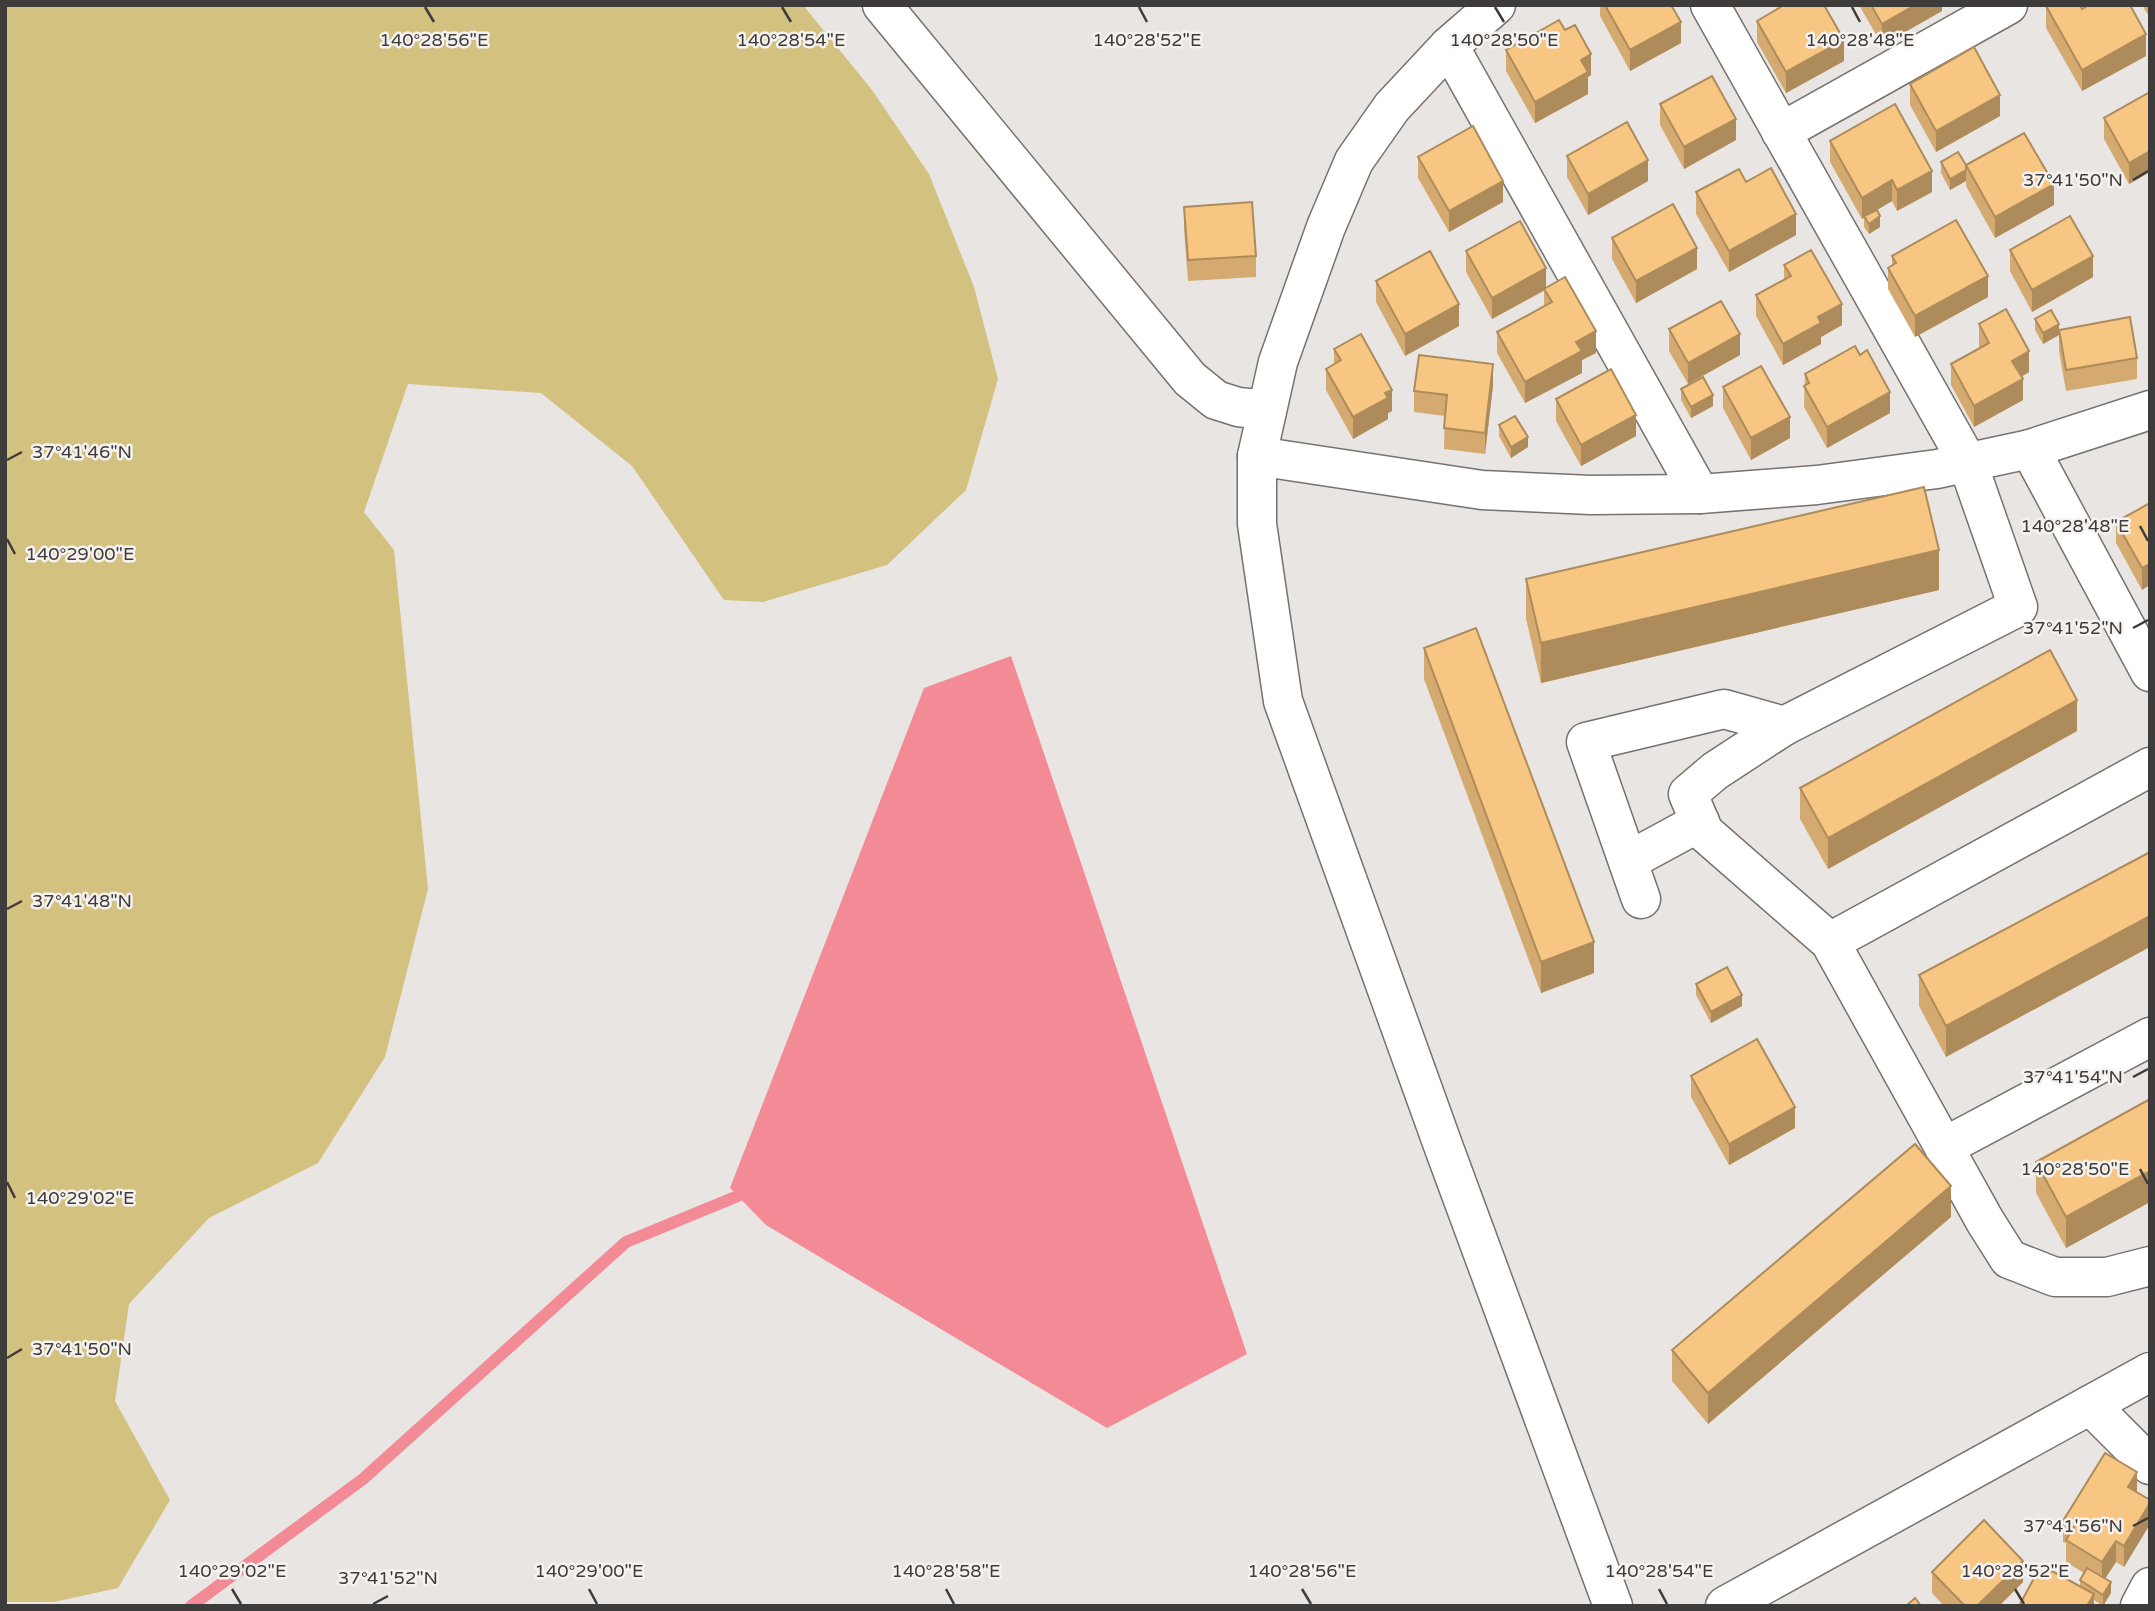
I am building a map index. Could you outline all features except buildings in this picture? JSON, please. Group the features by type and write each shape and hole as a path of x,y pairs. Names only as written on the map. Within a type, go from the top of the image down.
{"street":[{"path":"882,5 1190,379 1216,400 1238,407 1267,411"},
{"path":"1496,5 1449,46 1392,107 1354,161 1326,228 1278,362 1257,456 1257,524 1283,701 1613,1606"},
{"path":"1710,5 1968,461 2018,607 1784,726 1715,771 1688,794 1704,832 1830,942 1984,1221 2009,1259 2055,1277 2107,1277 2150,1266"},
{"path":"1781,132 2008,5"},
{"path":"1449,46 1700,494"},
{"path":"1257,456 1482,490 1591,495 1700,494 1817,485 1937,469 2030,449 2150,410"},
{"path":"2030,449 2150,672"},
{"path":"1641,899 1586,742 1724,709 1784,726"},
{"path":"1830,942 2150,767"},
{"path":"1628,861 1700,822"},
{"path":"1944,1147 2150,1037"},
{"path":"1725,1606 2150,1372"},
{"path":"2090,1405 2150,1465"},
{"path":"2140,1606 2150,1587"}],"shaded area":[{"path":"5,5 803,5 872,90 929,174 974,287 998,379 966,490 887,565 763,602 724,600 632,466 541,393 408,384 364,512 394,550 428,889 385,1057 318,1163 209,1218 129,1304 115,1401 170,1500 118,1588 54,1602 5,1602"},
{"path":"1011,656 1247,1354 1107,1428 766,1225 730,1188 924,688"}],"waterway":[{"path":"191,1606 363,1479 626,1242 750,1191"}]}
